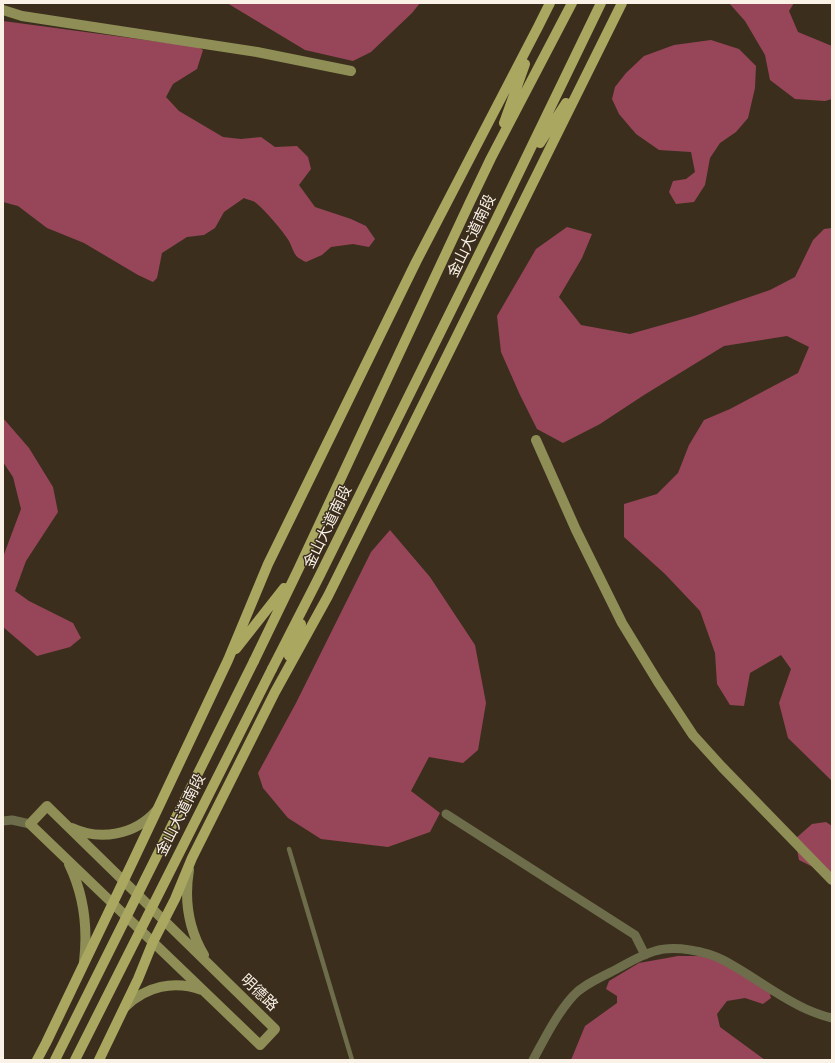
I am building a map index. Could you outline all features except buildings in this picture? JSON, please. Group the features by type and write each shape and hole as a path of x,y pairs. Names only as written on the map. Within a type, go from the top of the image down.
{"main road":[{"path":"37,1060 124,882 228,660 268,564 402,290 550,3"},
{"name":"金山大道南段","path":"55,1060 298,570 465,211 572,3"},
{"name":"金山大道南段","path":"75,1060 318,579 519,174 601,3"},
{"path":"99,1060 138,979 153,942 164,922 192,858 275,692 335,582 622,3"},
{"path":"491,158 538,27"},
{"path":"519,174 589,68"},
{"path":"228,660 298,570"},
{"path":"275,692 318,579"}],"street":[{"path":"3,10 22,16 257,52 351,71"},
{"path":"536,440 576,530 622,623 693,735 722,767 832,880"},
{"name":"明德路","path":"47,806 65,824 275,1029 260,1045 30,824 47,806"},
{"path":"65,824 92,834 116,834 137,826 152,815 158,808"},
{"path":"446,814 635,936 645,955"},
{"path":"3,821 12,820 30,824"},
{"path":"192,858 186,897 188,910 194,936 206,959 214,969"},
{"path":"67,859 77,882 83,906 86,935 84,964"},
{"path":"533,1060 552,1024 573,996 583,987 645,955 655,951 668,949 684,949 708,954 722,959 794,1004 823,1016 832,1018"},
{"path":"124,1008 139,996 157,987 166,985 185,986 204,991"}],"lane":[{"path":"289,849 352,1060"}],"shaded area":[{"path":"227,3 420,3 412,13 371,52 353,61 305,50"},
{"path":"729,3 794,3 789,11 798,32 832,46 832,99 825,101 795,99 770,80 765,55 745,21"},
{"path":"3,21 198,47 203,50 197,69 173,84 166,97 179,111 223,137 241,139 261,137 275,147 297,146 308,157 311,169 299,185 315,207 351,219 366,226 375,239 369,247 353,244 331,247 322,255 306,262 296,256 289,241 264,210 255,202 244,198 224,212 215,228 204,235 187,237 162,253 157,278 153,282 138,275 84,243 47,228 18,206 3,202"},
{"path":"711,40 739,49 756,66 755,88 748,118 736,132 720,143 710,158 705,185 694,202 676,204 669,192 673,181 686,179 695,172 691,152 659,150 636,134 619,114 612,99 615,87 626,73 644,56 674,45"},
{"path":"567,227 592,234 582,258 559,297 581,325 630,334 694,316 770,290 795,277 813,240 824,229 832,228 832,781 788,738 779,703 791,669 781,655 750,673 744,706 730,705 717,684 715,653 700,611 665,574 624,537 624,504 657,494 678,473 689,445 704,420 730,409 798,373 809,347 787,336 724,346 600,424 563,443 537,429 501,352 497,316 536,249"},
{"path":"3,418 29,448 53,487 58,512 26,561 15,591 29,601 73,623 81,638 70,647 37,656 3,627 3,557 21,509 13,477 3,462"},
{"path":"390,530 430,577 475,645 486,703 478,750 463,763 429,757 411,791 440,813 430,832 388,847 321,839 288,818 263,788 258,773 296,703 371,552"},
{"path":"826,822 832,826 832,874 799,860 795,839 812,824"},
{"path":"678,956 702,956 730,965 768,987 771,998 763,1004 745,998 727,1001 717,1014 720,1027 765,1060 571,1060 585,1026 617,1003 617,996 606,989 609,981 639,963"}]}
